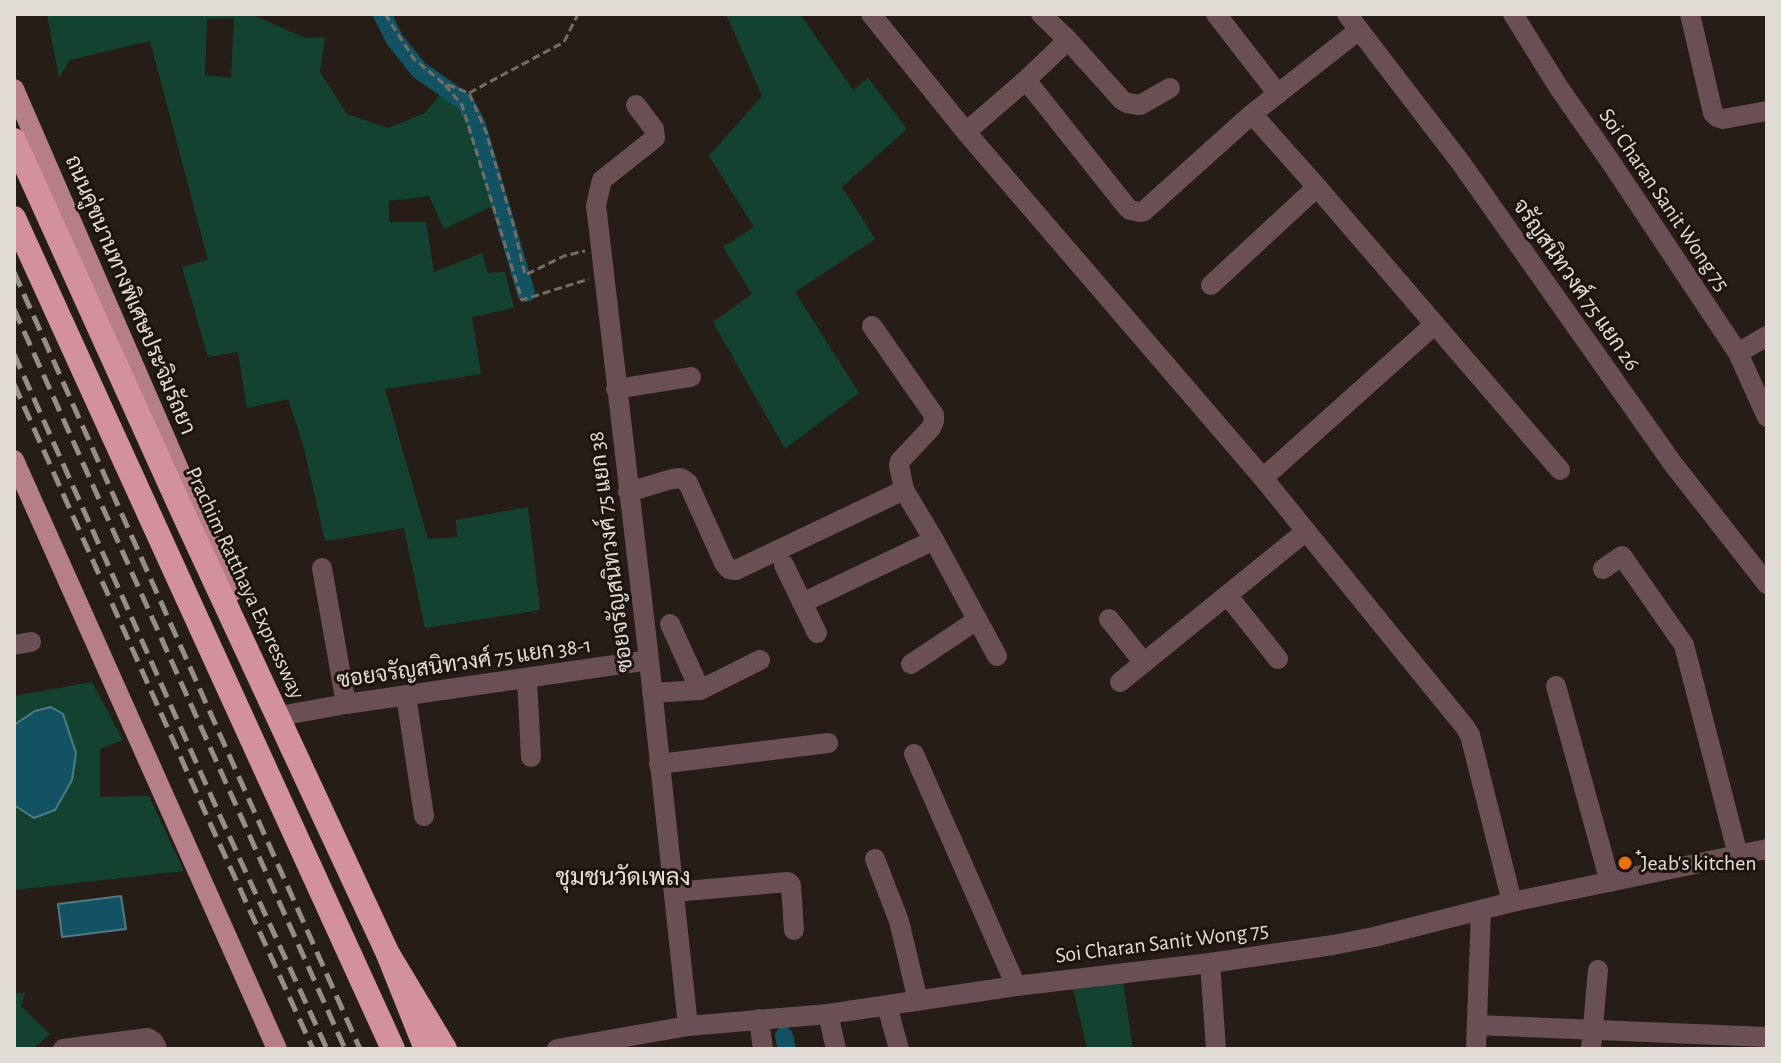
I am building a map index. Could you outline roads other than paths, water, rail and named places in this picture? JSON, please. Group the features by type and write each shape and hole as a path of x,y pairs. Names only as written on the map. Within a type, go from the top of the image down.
{"highway":[{"name":"Prachim Ratthaya Expressway","path":"14,140 388,954 428,1049"},
{"path":"14,218 393,1049"},
{"path":"388,954 445,1049"},
{"path":"359,976 374,1049"}],"main road":[{"name":"ถนนคู่ขนานทางพิเศษประจิมรัถยา","path":"14,89 428,1049"},
{"path":"14,460 277,1049"}],"street":[{"path":"871,14 966,132 1263,478 1459,719 1470,735 1512,902"},
{"path":"1041,14 1127,103 1140,105 1170,88"},
{"path":"1216,14 1278,94"},
{"name":"Soi Charan Sanit Wong 75","path":"1513,14 1559,88 1738,353 1767,417"},
{"path":"1690,14 1713,113 1723,119 1767,111"},
{"path":"1026,80 1126,206 1135,212 1144,211 1278,94 1353,22"},
{"name":"จรัญสนิทวงศ์ 75 แยก 26","path":"1353,22 1461,163 1673,464 1767,584"},
{"path":"966,132 1068,40"},
{"name":"ซอยจรัญสนิทวงศ์ 75 แยก 38","path":"636,105 654,129 655,136 601,182 596,205 688,1026"},
{"path":"1252,114 1560,470"},
{"path":"1211,285 1317,187"},
{"path":"1263,478 1434,325"},
{"path":"872,326 934,415 931,428 900,461 904,490 997,656"},
{"path":"1738,353 1767,336"},
{"path":"616,389 691,377"},
{"path":"628,492 672,479 684,480 724,563 729,569 736,570 904,490"},
{"path":"1120,682 1305,532"},
{"path":"802,603 934,540"},
{"path":"1603,569 1622,556 1684,645 1738,855"},
{"path":"784,565 817,633"},
{"path":"322,568 346,704"},
{"path":"1228,596 1278,659"},
{"path":"1109,619 1144,663"},
{"path":"911,664 977,620"},
{"path":"670,624 700,690"},
{"name":"ซอยจรัญสนิทวงศ์ 75 แยก 38-1","path":"285,715 649,660"},
{"path":"652,693 700,690 760,660"},
{"path":"527,679 531,757"},
{"path":"1556,686 1610,882"},
{"path":"406,695 424,816"},
{"path":"659,764 828,743"},
{"path":"914,754 1016,986"},
{"name":"Soi Charan Sanit Wong 75","path":"557,1049 688,1026 828,1014 1333,945 1512,902 1767,849"},
{"path":"875,859 899,921 918,1001"},
{"path":"674,892 788,882 791,885 794,930"},
{"path":"1476,1049 1481,910"},
{"path":"1210,963 1216,1049"},
{"path":"1592,1040 1598,970"},
{"path":"887,1006 899,1049"},
{"path":"828,1014 836,1049"},
{"path":"759,1019 763,1049"},
{"path":"1477,1025 1592,1040 1767,1037"},
{"path":"63,1049 148,1038 157,1049"}],"water":[{"path":"51,707 63,714 76,753 72,780 55,810 34,818 14,805 14,725 35,711"},
{"path":"121,896 126,929 62,937 58,904"}],"waterway":[{"path":"382,14 395,40 419,70 465,102 477,125 526,293"},
{"path":"784,1036 787,1049"}],"railway":[{"path":"14,272 360,1049"},
{"path":"14,309 345,1049"},
{"path":"14,354 327,1049"},
{"path":"14,384 313,1049"}],"place":[{"name":"๋Jeab's kitchen","path":"1625,863"}],"district":[{"name":"ชุมชนวัดเพลง","path":"623,878"}]}
